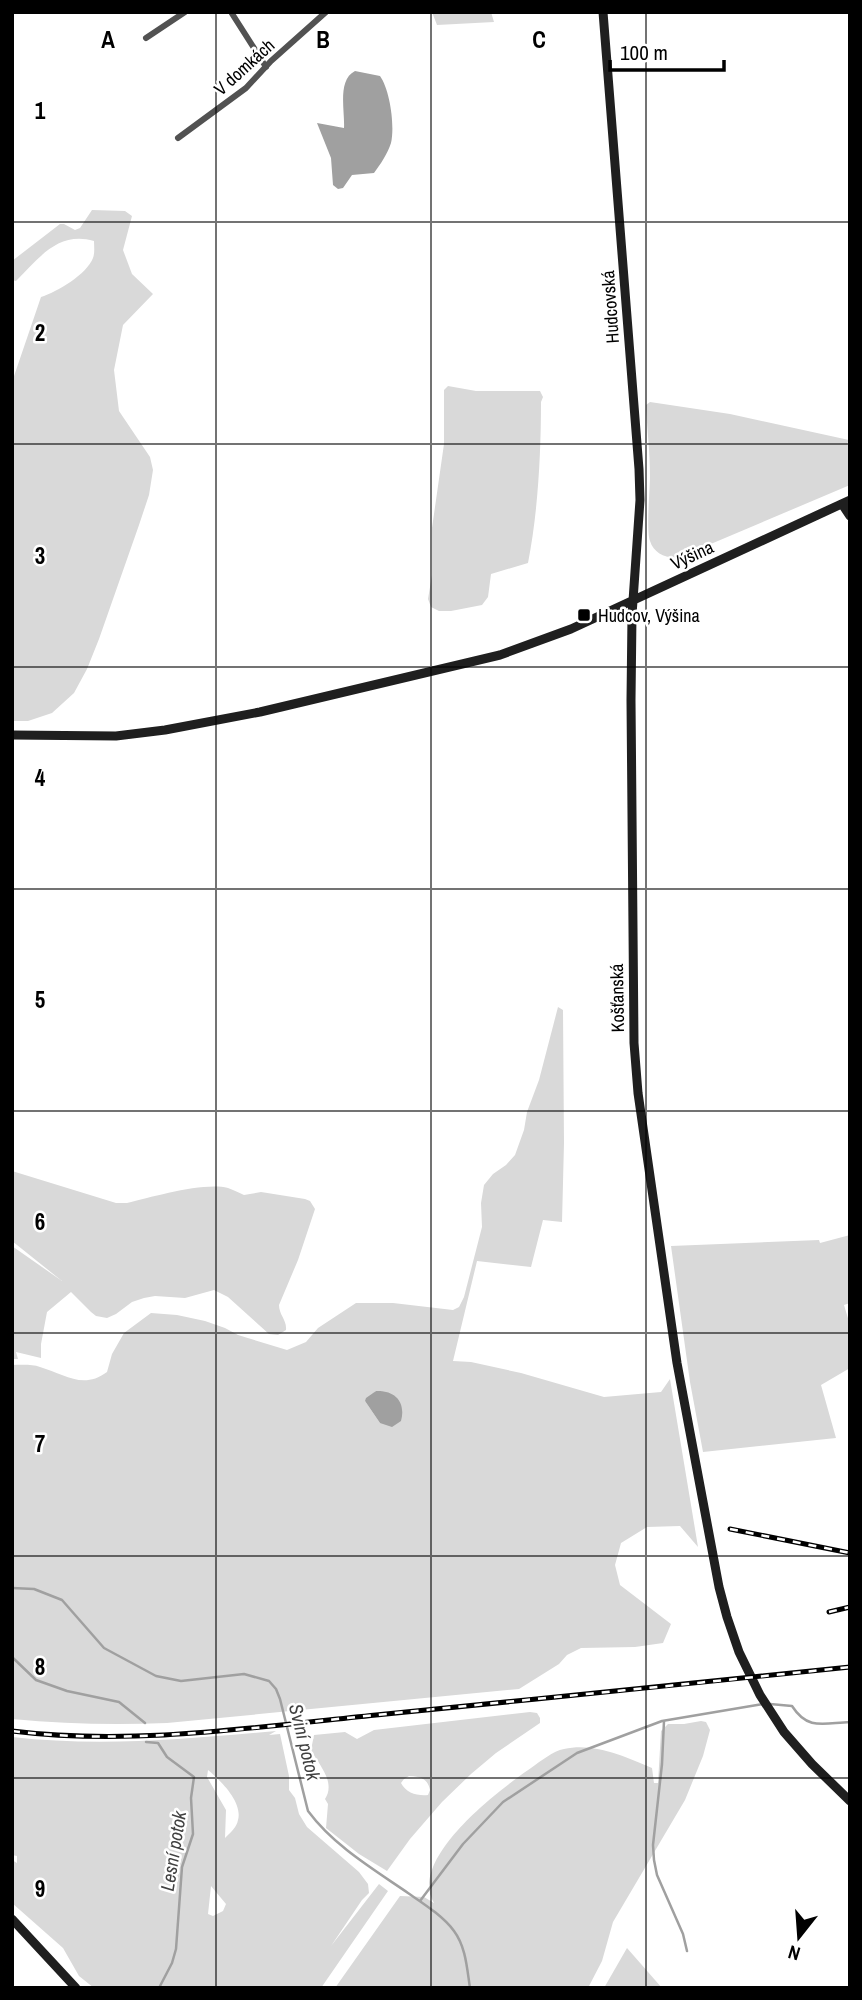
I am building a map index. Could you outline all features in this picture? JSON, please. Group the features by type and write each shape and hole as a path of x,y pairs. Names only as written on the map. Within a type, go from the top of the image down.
{"street":[{"path":"146,38 185,12"},
{"path":"231,12 266,67"},
{"name":"V domkách","path":"178,138 246,88 326,12"},
{"name":"Hudcovská","path":"603,12 639,469 640,500 633,599"},
{"path":"846,502 850,516"},
{"name":"Výšina","path":"12,735 116,736 207,723 493,656 555,635 846,502"},
{"name":"Košťanská","path":"633,599 631,700 634,1057 682,1394 719,1587 732,1634 749,1675 769,1711 796,1746 850,1801"},
{"path":"12,1919 76,1988"}],"shaded area":[{"path":"432,12 491,12 494,22 437,25"},
{"path":"355,71 380,76 384,82 392,118 391,143 374,173 352,175 343,188 338,189 333,185 331,158 317,123 344,128 344,89 349,75"},
{"path":"92,210 125,211 132,216 123,250 132,274 153,294 123,325 114,370 119,411 150,457 153,470 149,495 99,639 74,693 52,713 28,721 12,721 12,382 41,297 63,287 85,270 93,258 94,241 81,239 60,243 41,256 16,281 12,280 12,261 60,224 75,230 80,228"},
{"path":"448,386 476,391 540,391 543,397 537,503 528,563 491,574 488,597 482,605 439,611 431,607 428,599 432,575 432,528 444,444 444,390"},
{"path":"650,402 730,414 849,440 850,485 680,557 662,555 652,546 649,536 650,467 646,405"},
{"path":"558,1007 563,1010 562,1222 543,1220 531,1267 477,1261 453,1361 471,1362 521,1373 604,1397 661,1392 670,1379 698,1547 680,1526 647,1527 621,1543 615,1565 620,1585 671,1624 663,1643 635,1647 581,1648 519,1689 167,1723 90,1724 12,1719 12,1365 37,1366 74,1379 90,1380 107,1372 112,1354 124,1333 151,1313 205,1321 238,1335 287,1350 306,1342 318,1328 356,1303 393,1303 453,1310 459,1307 482,1227 481,1203 484,1185 515,1155 539,1080","holes":["376,1391 382,1391 380,1423 365,1401"]},
{"path":"12,1171 116,1203 205,1187 228,1188 244,1195 261,1192 310,1201 315,1209 279,1305 286,1330 278,1335 269,1334 228,1297 214,1290 185,1298 144,1298 132,1302 107,1318 96,1316 71,1292 47,1312 41,1358 16,1352 18,1359 12,1359 12,1246 62,1281 12,1241"},
{"path":"850,1235 850,1303 844,1305 850,1325 850,1368 821,1385 836,1438 703,1452 690,1382 671,1246 819,1240 820,1243"},
{"path":"376,1391 394,1395 401,1403 401,1421 392,1427 380,1423 365,1401"},
{"path":"530,1712 537,1713 540,1718 540,1723 496,1753 442,1802 387,1871 359,1854 326,1828 328,1804 325,1799 328,1780 311,1750 314,1735 345,1732 357,1739 374,1730","holes":["413,1776 427,1783 430,1790 428,1795 412,1793 403,1786 401,1783 404,1779"]},
{"path":"706,1722 710,1730 703,1756 685,1800 613,1922 602,1961 588,1988 335,1988 400,1896 424,1897 434,1903 429,1885 433,1866 445,1846 480,1808 543,1759 575,1747 598,1749 652,1768 654,1783 658,1783 661,1731 668,1724"},
{"path":"276,1731 269,1735 280,1734 289,1776 289,1790 295,1798 299,1814 307,1827 359,1872 368,1884 369,1893 331,1946 379,1884 388,1891 321,1988 94,1988 79,1976 63,1948 12,1903 12,1860 17,1863 17,1856 12,1855 12,1737 111,1742","holes":["208,1770 229,1792 239,1813 237,1823 225,1838 226,1810 207,1777","211,1886 226,1904 223,1911 213,1916 208,1914"]},
{"path":"627,1948 662,1988 604,1988"}],"waterway":[{"name":"Sviní potok","path":"12,1588 34,1589 62,1600 104,1648 156,1676 181,1681 244,1674 269,1681 280,1699 308,1811 342,1846 427,1906 450,1926 464,1951 470,1988"},
{"name":"Lesní potok","path":"12,1657 36,1680 67,1691 119,1702 145,1723"},
{"path":"420,1901 463,1844 503,1802 577,1753 662,1721 763,1704"},
{"path":"770,1704 792,1706 804,1719 817,1724 850,1722"},
{"path":"664,1721 654,1860 657,1875 683,1934 687,1951"},
{"name":"Lesní potok","path":"146,1742 158,1743 167,1757 194,1777 191,1798 193,1834 182,1867 176,1949 159,1988"}],"railway":[{"path":"730,1529 850,1553"},
{"path":"829,1612 850,1607"},
{"path":"12,1731 103,1737 194,1733 850,1667"}],"place":[{"name":"Hudcov, Výšina","path":"584,615"}]}
